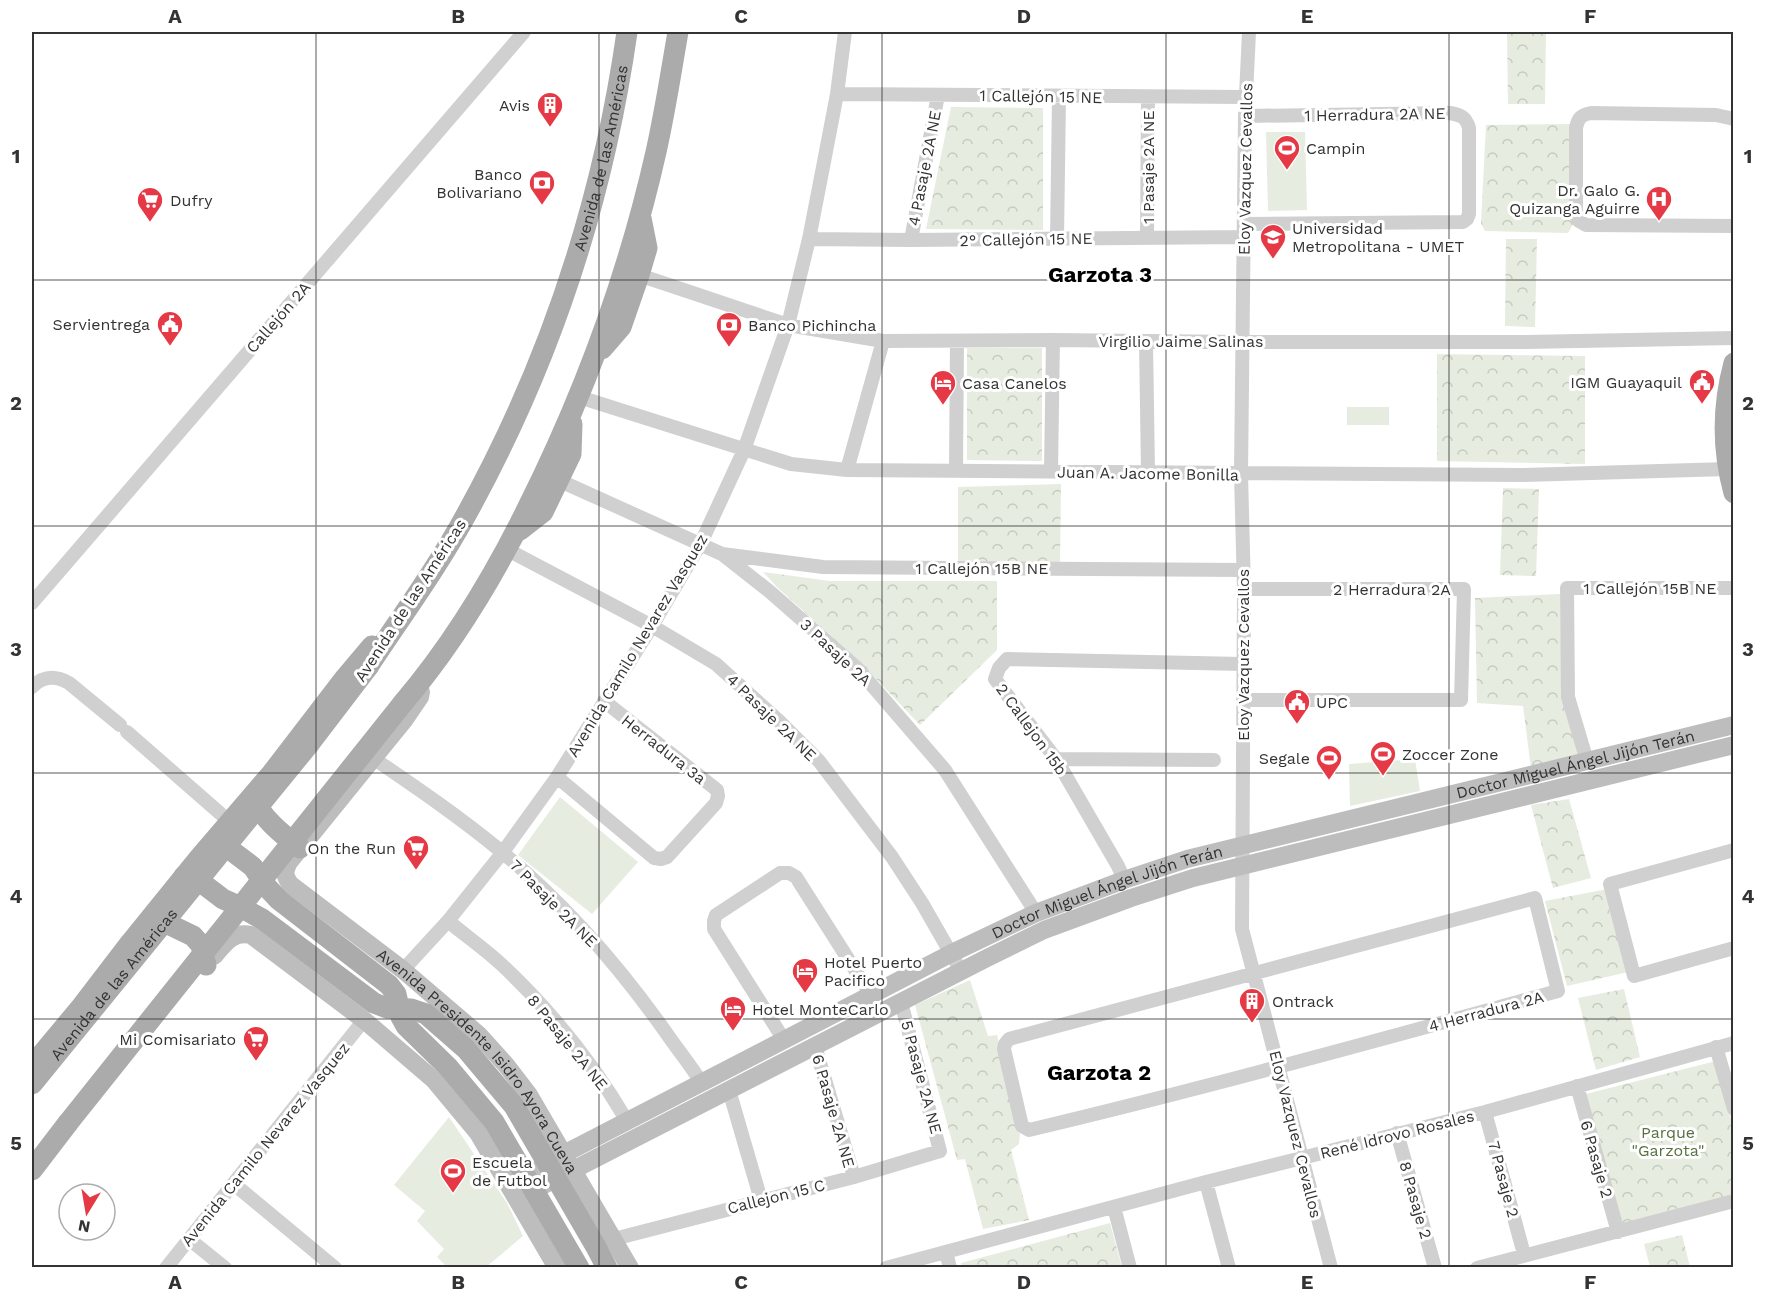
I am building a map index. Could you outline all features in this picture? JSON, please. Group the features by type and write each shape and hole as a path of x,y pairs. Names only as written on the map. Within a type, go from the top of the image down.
{"main road":[{"name":"Avenida de las Américas","path":"32,1069 303,752 368,668 440,561 466,516 507,435 559,309 598,181 618,91 627,32"},
{"path":"32,1170 426,676 457,633 510,542 546,472 575,405 621,282 656,152 678,32"},
{"path":"656,152 669,147 670,144 692,32"},
{"path":"595,356 621,327 639,276 647,248 640,214"},
{"path":"1734,363 1728,384 1724,429 1728,469 1734,493"},
{"path":"510,542 543,512 571,454 575,405"},
{"path":"32,1069 131,942 253,796 372,645 397,623"},
{"path":"253,796 277,829 300,848"},
{"name":"Avenida Presidente Isidro Ayora Cueva","path":"225,829 228,848 253,867 264,885 279,900 389,985 396,994 401,1017 406,1026 448,1066 494,1122 579,1268"},
{"name":"Avenida Presidente Isidro Ayora Cueva","path":"184,876 193,878 224,899 262,919 374,1003 387,1008 411,1009 426,1014 466,1049 560,1166 607,1268"},
{"path":"149,921 164,922 192,936 201,945 206,965"}],"street":[{"name":"Callejón 2A","path":"32,603 524,32"},
{"name":"Avenida Camilo Nevarez Vasquez","path":"403,970 448,921 557,777 701,543 744,450 788,325 809,239 837,94 845,32"},
{"name":"Eloy Vazquez Cevallos","path":"1249,32 1245,97 1242,342 1241,474 1244,589 1242,929 1331,1268"},
{"name":"1 Callejón 15 NE","path":"837,94 1245,97"},
{"name":"4 Pasaje 2A NE","path":"910,240 938,95"},
{"path":"1057,239 1059,97"},
{"name":"1 Pasaje 2A NE","path":"1148,97 1148,238"},
{"name":"1 Herradura 2A NE","path":"1244,230 1463,222 1469,214 1469,128 1466,120 1460,115 1450,113 1245,116"},
{"path":"1734,119 1716,115 1591,113 1583,114 1578,119 1576,128 1576,215 1579,221 1586,225 1734,226"},
{"name":"2° Callejón 15 NE","path":"809,239 1148,238 1244,230"},
{"name":"Virgilio Jaime Salinas","path":"639,276 788,325 884,341 1526,342 1734,338"},
{"path":"1051,471 1053,340"},
{"path":"847,470 884,341"},
{"path":"956,471 957,341"},
{"path":"1146,341 1149,472"},
{"name":"Juan A. Jacome Bonilla","path":"575,405 791,464 847,470 1522,475 1728,469"},
{"name":"3 Pasaje 2A","path":"558,480 722,554 769,591 857,668 945,770 1036,913"},
{"name":"4 Pasaje 2A NE","path":"510,542 716,664 779,721 819,761 892,857 922,903 961,971"},
{"name":"1 Callejón 15B NE","path":"722,554 823,567 1243,570"},
{"name":"1 Callejón 15B NE","path":"1587,761 1568,697 1567,588 1734,588"},
{"name":"2 Herradura 2A","path":"1243,700 1461,700 1464,589 1244,589"},
{"name":"2 Callejon 15b","path":"1124,880 1056,759 995,679 999,668 1007,659 1243,664"},
{"path":"300,848 420,697 426,676"},
{"path":"33,686 46,678 61,678 69,682 123,729 225,829"},
{"name":"Herradura 3a","path":"557,777 654,858 667,857 716,803 717,789 604,701"},
{"name":"Doctor Miguel Ángel Jijón Terán","path":"560,1166 627,1120 952,953 1036,913 1187,859 1734,725"},
{"name":"Doctor Miguel Ángel Jijón Terán","path":"530,1182 560,1166 729,1090 961,971 1044,930 1077,918 1193,878 1734,745"},
{"name":"7 Pasaje 2A NE","path":"373,758 431,797 502,852 556,901 640,995 701,1083"},
{"path":"1056,759 1214,760"},
{"name":"Avenida Presidente Isidro Ayora Cueva","path":"300,848 289,862 285,878 291,885 403,970 479,1035 506,1065 529,1095 560,1166 614,1239 630,1268"},
{"path":"1734,850 1610,884 1634,976 1734,948"},
{"path":"784,1040 714,929 716,915 780,873 789,873 796,877 871,995"},
{"name":"4 Herradura 2A","path":"1535,898 1558,991 1280,1068 1029,1130 1022,1126 1004,1049 1009,1040 1254,973 1535,898"},
{"name":"8 Pasaje 2A NE","path":"448,921 501,964 548,1011 591,1064 627,1120"},
{"path":"62,1131 90,1110 228,939 233,935 244,933 251,935 364,1020 434,1080 458,1106 478,1133 557,1268"},
{"name":"5 Pasaje 2A NE","path":"901,1002 940,1148 937,1153"},
{"name":"Avenida Camilo Nevarez Vasquez","path":"166,1268 364,1020"},
{"name":"René Idrovo Rosales","path":"886,1268 1206,1182 1485,1112 1734,1043"},
{"name":"6 Pasaje 2A NE","path":"815,1046 854,1177"},
{"path":"1716,1047 1734,1109"},
{"name":"6 Pasaje 2","path":"1577,1086 1618,1232"},
{"path":"729,1090 761,1200"},
{"name":"7 Pasaje 2","path":"1485,1112 1522,1247"},
{"name":"8 Pasaje 2","path":"1397,1133 1435,1268"},
{"name":"Callejon 15 C","path":"614,1239 854,1177 937,1153"},
{"path":"1206,1182 1229,1268"},
{"path":"234,1184 335,1268"},
{"path":"1477,1268 1734,1202"},
{"path":"1114,1208 1130,1268"},
{"path":"189,1239 225,1268"},
{"path":"946,1252 950,1268"}],"green space":[{"path":"1507,32 1546,32 1545,104 1508,104"},
{"path":"951,107 1043,108 1043,230 926,229"},
{"path":"1572,124 1573,224 1568,233 1485,231 1481,223 1486,125"},
{"name":"Campin","path":"1266,132 1305,132 1307,210 1268,211"},
{"path":"1506,239 1537,239 1535,327 1505,326"},
{"path":"967,348 1042,348 1042,461 967,460"},
{"path":"1437,354 1585,356 1585,464 1437,461"},
{"path":"1347,407 1389,407 1389,425 1347,425"},
{"path":"1061,484 1060,563 958,561 958,487"},
{"path":"1503,488 1539,489 1536,576 1500,575"},
{"path":"763,572 830,581 997,581 997,650 920,725 860,662"},
{"path":"1560,594 1562,696 1580,757 1531,768 1523,706 1477,703 1475,598"},
{"name":"Zoccer Zone","path":"1415,759 1420,791 1350,806 1349,764"},
{"path":"560,797 638,862 592,914 518,855"},
{"path":"1569,799 1591,878 1553,888 1531,805"},
{"path":"1608,889 1628,972 1567,986 1545,901"},
{"path":"970,980 988,1036 997,1035 1020,1133 1019,1144 1011,1150 1029,1220 983,1229 965,1159 957,1160 915,1005"},
{"path":"1624,989 1640,1057 1596,1070 1578,998"},
{"name":"Parque \"Garzota\"","path":"1716,1061 1733,1127 1733,1199 1621,1228 1586,1094"},
{"name":"Escuela de Futbol","path":"449,1117 507,1203 523,1236 486,1267 447,1267 437,1257 444,1249 417,1221 425,1211 394,1185"},
{"path":"1110,1223 1122,1267 962,1267 961,1263"},
{"path":"1682,1235 1690,1267 1650,1267 1644,1244"}],"place":[{"name":"Avis","path":"550,128"},
{"name":"Campin","path":"1287,171"},
{"name":"Banco Bolivariano","path":"542,206"},
{"name":"Dr. Galo G. Quizanga Aguirre","path":"1659,222"},
{"name":"Dufry","path":"150,223"},
{"name":"Universidad Metropolitana - UMET","path":"1273,260"},
{"name":"Servientrega","path":"170,347"},
{"name":"Banco Pichincha","path":"729,348"},
{"name":"IGM Guayaquil","path":"1702,405"},
{"name":"Casa Canelos","path":"943,406"},
{"name":"UPC","path":"1297,725"},
{"name":"Zoccer Zone","path":"1383,777"},
{"name":"Segale","path":"1329,781"},
{"name":"On the Run","path":"416,871"},
{"name":"Hotel Puerto Pacifico","path":"805,994"},
{"name":"Ontrack","path":"1252,1024"},
{"name":"Hotel MonteCarlo","path":"733,1032"},
{"name":"Mi Comisariato","path":"256,1062"},
{"name":"Escuela de Futbol","path":"453,1194"}],"district":[{"name":"Garzota 3","path":"1100,274"},
{"name":"Garzota 2","path":"1099,1072"}]}
